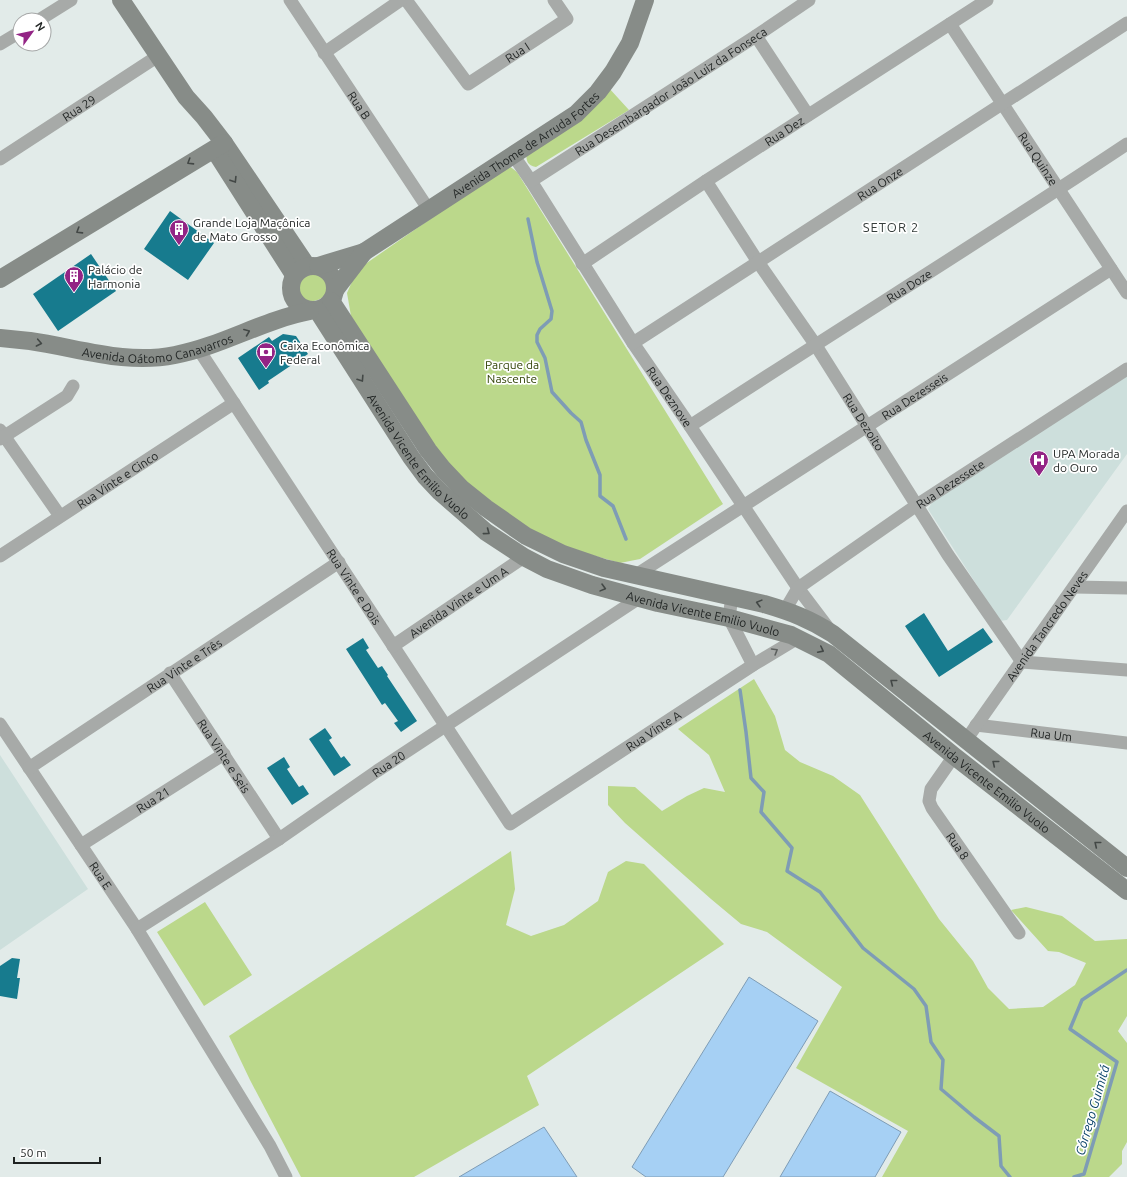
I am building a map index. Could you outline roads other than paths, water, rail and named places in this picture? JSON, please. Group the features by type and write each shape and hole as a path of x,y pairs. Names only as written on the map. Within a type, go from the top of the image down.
{"main road":[{"path":"122,0 186,98 204,117 219,145 306,269"},
{"name":"Avenida Thome de Arruda Fortes","path":"306,269 364,252 576,114 598,92 613,72 630,43 645,0"},
{"path":"1,276 219,145"},
{"name":"Avenida Thome de Arruda Fortes","path":"323,303 364,252"},
{"path":"306,269 325,270 331,275 334,282 323,303 298,305 291,294 290,288 306,269"},
{"name":"Avenida Oátomo Canavarros","path":"0,338 31,341 104,356 149,359 174,356 199,350 323,303"},
{"name":"Avenida Vicente Emilio Vuolo","path":"323,303 407,451 425,476 440,492 486,532 524,557 548,569 592,585 639,598 729,618 791,635 829,654 954,756 1127,891"},
{"name":"Avenida Vicente Emilio Vuolo","path":"323,303 443,469 461,488 486,508 526,536 563,554 636,575 732,596 784,610 814,622 834,634 1127,868"}],"street":[{"path":"51,12 71,0"},
{"name":"Rua B","path":"290,0 429,210"},
{"path":"324,52 401,0"},
{"name":"Rua I","path":"406,0 468,84 567,19 554,0"},
{"name":"Rua Desembargador João Luiz da Fonseca","path":"531,181 756,36 809,0"},
{"name":"Rua Dez","path":"582,264 706,181 986,0"},
{"name":"Rua Onze","path":"633,343 1127,23"},
{"name":"Rua Quinze","path":"950,24 1127,293"},
{"path":"756,36 808,115"},
{"path":"0,44 12,37"},
{"name":"Rua 29","path":"0,159 158,56"},
{"name":"Rua Doze","path":"690,426 815,344 1059,190 1127,144"},
{"name":"Rua Deznove","path":"513,154 633,343 798,588 834,634"},
{"name":"Rua Dezoito","path":"706,181 758,262 815,344 948,555 1022,662"},
{"name":"Rua Dezesseis","path":"636,575 1111,269"},
{"name":"Rua Vinte e Dois","path":"199,350 510,824"},
{"name":"Rua Dezessete","path":"784,610 798,588 808,580 916,505 1127,369"},
{"path":"60,516 1,435 67,396 73,386"},
{"name":"Rua Vinte e Cinco","path":"0,556 234,403"},
{"name":"Avenida Tancredo Neves","path":"966,740 1127,511"},
{"name":"Avenida Vinte e Um A","path":"393,646 524,557"},
{"name":"Rua Vinte e Três","path":"29,768 339,562"},
{"path":"1074,587 1127,588"},
{"path":"732,596 729,618 753,665"},
{"name":"Rua 20","path":"137,929 279,839 446,725 639,598"},
{"name":"Rua Vinte A","path":"510,824 753,665 798,638"},
{"path":"1022,662 1127,670"},
{"name":"Rua Vinte e Seis","path":"170,673 279,839"},
{"name":"Rua E","path":"0,724 137,929 270,1146 286,1177"},
{"name":"Rua Um","path":"976,726 1127,743"},
{"name":"Rua 21","path":"81,845 224,754"},
{"name":"Rua 8","path":"954,756 930,789 929,801 932,808 1019,933"}],"water":[{"path":"749,977 818,1021 723,1177 646,1177 632,1167"},
{"path":"830,1091 901,1132 875,1177 780,1177"},
{"path":"544,1127 577,1177 459,1177"}],"waterway":[{"path":"528,219 537,262 552,311 551,319 540,329 537,335 537,342 545,358 552,392 581,422 586,440 600,475 600,496 613,506 626,539"},
{"path":"740,690 751,778 764,792 761,812 792,848 787,871 820,892 863,948 914,989 926,1006 931,1042 943,1060 941,1089 999,1136 1001,1166 1010,1177"},
{"name":"Córrego Guimitá","path":"1074,1177 1084,1174 1117,1062 1070,1029 1082,1000 1127,970"}],"place":[{"name":"Grande Loja Maçônica de Mato Grosso","path":"179,246"},
{"name":"Palácio de Harmonia","path":"74,293"},
{"name":"Caixa Econômica Federal","path":"266,369"},
{"name":"UPA Morada do Ouro","path":"1039,477"}],"district":[{"name":"SETOR 2","path":"891,227"}],"park label":[{"name":"Parque da Nascente","path":"512,371"}]}
